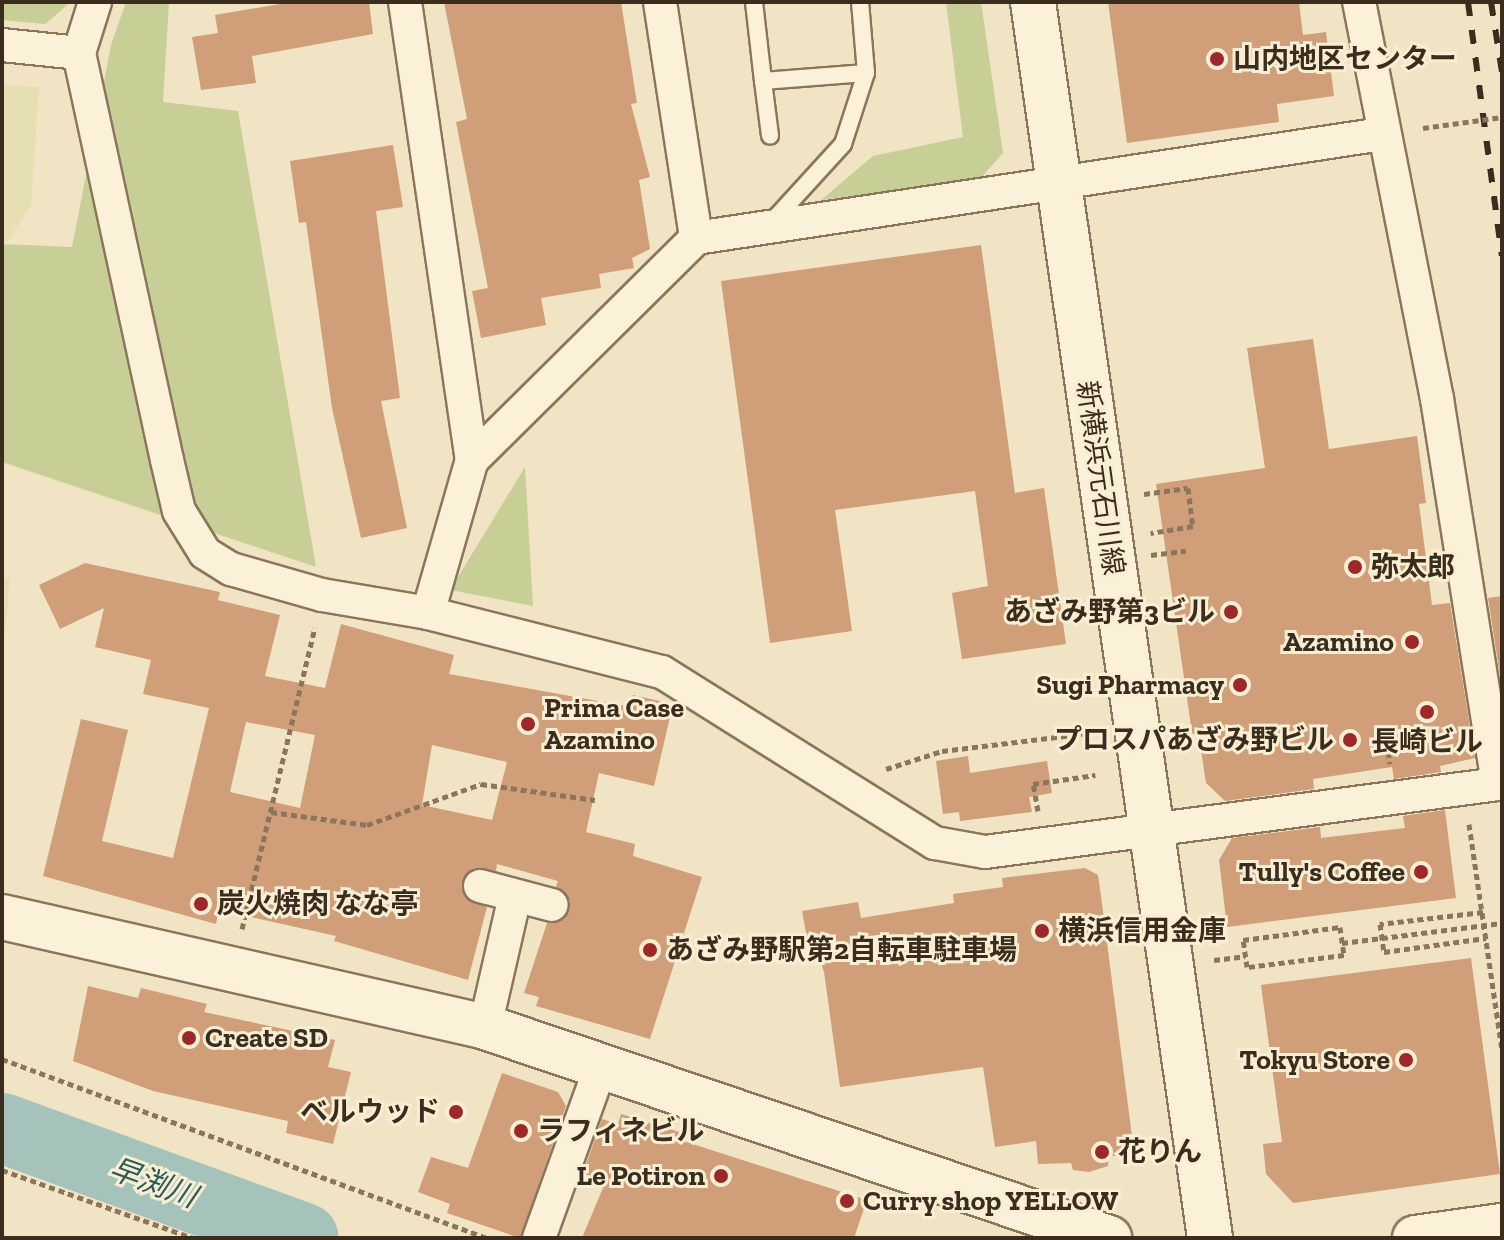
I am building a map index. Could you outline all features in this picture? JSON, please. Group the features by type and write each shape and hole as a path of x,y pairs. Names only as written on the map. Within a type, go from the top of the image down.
{"street":[{"path":"95,2 79,53 179,511 205,553 231,569 322,595 428,613 662,672 935,843 985,852 1498,784 1437,399 1382,134 1359,2"},
{"path":"405,2 472,460 428,613"},
{"path":"660,2 696,238"},
{"name":"新横浜元石川線","path":"1033,2 1210,1238"},
{"path":"2,45 79,53"},
{"path":"472,460 696,238 1382,134"},
{"path":"480,886 552,905"},
{"path":"485,1027 515,896"},
{"path":"2,917 485,1027 600,1069 1109,1238"},
{"path":"539,1238 600,1069"},
{"path":"1415,1238 1502,1226"}],"lane":[{"path":"754,2 770,136"},
{"path":"769,226 843,144 866,73 860,2"},
{"path":"763,81 866,73"}],"path":[{"path":"1423,128 1502,117"},
{"path":"1146,534 1193,526 1188,488 1158,492"},
{"path":"1138,556 1186,551"},
{"path":"232,969 322,595"},
{"path":"1385,732 1390,765"},
{"path":"876,772 942,751 1089,733"},
{"path":"1039,817 1033,784 1095,775"},
{"path":"271,812 367,825 481,784 595,800"},
{"path":"1468,814 1502,1049"},
{"path":"1483,912 1380,924 1384,952 1486,938"},
{"path":"1342,943 1502,923"},
{"path":"1340,927 1342,943 1344,955 1247,967 1243,940 1340,927"},
{"path":"1214,960 1245,956"},
{"path":"2,1059 487,1238"},
{"path":"2,1170 193,1238"}],"shaded area":[{"path":"2,85 39,87 31,205 7,242 2,241"},
{"path":"2,578 10,579 2,660"}],"green space":[{"path":"2,2 71,2 45,24 2,20"},
{"path":"126,2 169,2 163,102 238,111 316,567 2,462 2,244 72,247 111,45"},
{"path":"946,2 981,2 1003,153 979,180 821,200 873,156 963,137"},
{"path":"525,467 533,606 450,590"}],"building":[{"path":"292,2 369,2 373,34 252,56 256,83 201,90 192,37 218,33 215,15"},
{"path":"444,2 621,2 637,103 631,104 650,177 639,180 650,249 632,258 634,268 599,274 601,288 541,298 546,325 481,338 472,291 488,288 456,122 467,119"},
{"path":"1108,2 1299,2 1303,35 1326,32 1334,96 1277,104 1279,122 1127,143"},
{"path":"393,145 403,207 376,211 400,398 381,401 407,528 361,538 332,408 306,222 299,223 290,161"},
{"path":"981,245 1015,493 1044,488 1066,644 962,659 952,593 988,586 975,491 835,510 852,631 770,643 721,281"},
{"path":"1313,339 1329,449 1417,436 1426,503 1419,504 1432,605 1450,603 1475,758 1440,766 1441,772 1394,779 1392,767 1313,779 1314,789 1225,801 1206,783 1199,737 1192,733 1156,484 1265,468 1247,348"},
{"path":"85,563 220,592 218,600 280,615 265,676 325,688 341,624 454,655 449,674 631,707 633,695 673,704 654,786 599,773 586,832 635,844 633,856 702,877 650,1039 536,1006 539,997 524,993 547,923 565,919 570,901 556,886 558,881 497,864 496,871 474,868 462,882 466,899 487,907 468,980 334,941 336,936 219,910 216,924 43,876 81,719 128,730 102,841 173,858 209,708 143,694 151,660 95,647 104,608 60,629 39,585","holes":["246,722 315,735 300,808 230,792","432,745 507,762 492,820 422,805"]},
{"path":"1502,596 1502,688 1488,598"},
{"path":"968,756 970,773 1047,761 1052,793 1029,797 1032,812 960,821 959,812 943,814 936,761"},
{"path":"1445,810 1456,898 1227,927 1219,860 1232,838 1320,827 1321,838 1405,828 1403,816"},
{"path":"1085,868 1098,875 1101,896 1133,1144 1125,1155 1109,1156 1108,1166 1089,1172 1073,1170 1071,1163 1038,1164 1036,1141 995,1147 983,1067 840,1087 824,972 814,942 808,943 802,911 858,902 861,918 954,903 953,894 1003,887 1002,878"},
{"path":"1471,958 1500,1174 1293,1203 1266,1174 1263,1144 1282,1142 1261,985"},
{"path":"88,986 138,998 141,988 207,1004 204,1012 335,1040 328,1067 351,1072 333,1144 286,1133 288,1121 153,1091 73,1061"},
{"path":"502,1073 558,1092 566,1106 520,1238 447,1213 450,1204 418,1192 431,1157 468,1168"},
{"path":"621,1114 679,1132 677,1139 867,1200 854,1238 582,1238 605,1183 582,1176 602,1119 618,1124"}],"waterway":[{"name":"早渕川","path":"2,1128 304,1238"}],"railway":[{"path":"1468,2 1502,256"},
{"path":"1491,2 1502,72"}],"place":[{"name":"山内地区センター","path":"1217,59"},
{"name":"弥太郎","path":"1355,567"},
{"name":"あざみ野第3ビル","path":"1231,612"},
{"name":"Azamino","path":"1412,642"},
{"name":"Sugi Pharmacy","path":"1240,685"},
{"name":"長崎ビル","path":"1427,712"},
{"name":"Prima Case Azamino","path":"528,724"},
{"name":"プロスパあざみ野ビル","path":"1350,740"},
{"name":"Tully's Coffee","path":"1421,872"},
{"name":"炭火焼肉 なな亭","path":"201,904"},
{"name":"横浜信用金庫","path":"1042,931"},
{"name":"あざみ野駅第2自転車駐車場","path":"650,950"},
{"name":"Create SD","path":"189,1038"},
{"name":"Tokyu Store","path":"1406,1060"},
{"name":"ベルウッド","path":"456,1112"},
{"name":"ラフィネビル","path":"521,1131"},
{"name":"花りん","path":"1102,1152"},
{"name":"Le Potiron","path":"721,1176"},
{"name":"Curry shop YELLOW","path":"847,1201"}]}
